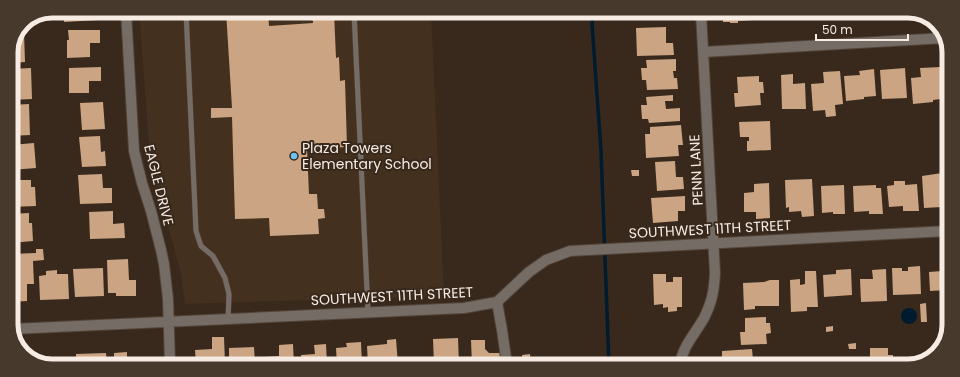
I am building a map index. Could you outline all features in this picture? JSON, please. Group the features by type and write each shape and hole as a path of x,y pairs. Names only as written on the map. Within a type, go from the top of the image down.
{"street":[{"name":"EAGLE DRIVE","path":"126,18 134,151 164,264 168,299 170,359"},
{"name":"PENN LANE","path":"682,359 684,351 712,301 715,273 701,18"},
{"path":"703,52 939,38"},
{"name":"SOUTHWEST 11TH STREET","path":"18,329 464,308 497,302 529,272 546,260 570,251 942,231"},
{"path":"497,302 505,359"}],"lane":[{"path":"186,18 196,231 202,246 213,256 225,278 229,294 228,320"},
{"path":"354,18 368,312"}],"shaded area":[{"name":"Plaza Towers Elementary School","path":"140,18 431,18 444,296 185,304 181,275 153,168 149,144"}],"water":[{"path":"909,308 915,310 917,316 915,322 909,324 903,322 901,316 903,310"}],"building":[{"path":"64,18 99,18 99,20 64,22"},
{"path":"226,18 268,18 269,26 313,23 313,18 334,18 336,58 339,57 340,81 345,80 347,147 307,149 309,194 317,194 318,209 324,209 325,218 318,219 319,234 270,236 269,218 235,219 232,117 211,118 211,108 232,108"},
{"path":"723,18 753,18 753,20 738,21 738,23 723,22"},
{"path":"771,18 789,18 789,20 771,20"},
{"path":"666,27 666,43 673,43 674,55 637,56 636,28"},
{"path":"68,30 100,30 100,43 90,43 90,57 67,58 67,40 69,40"},
{"path":"24,33 25,62 18,62 19,45"},
{"path":"676,59 676,71 673,71 674,78 677,78 678,89 647,90 646,80 642,80 641,68 647,68 646,60"},
{"path":"101,67 101,81 89,81 89,93 69,93 69,68"},
{"path":"940,67 941,99 933,100 933,102 913,104 911,78 921,77 920,68"},
{"path":"31,68 32,99 18,100 18,69"},
{"path":"905,68 907,98 882,99 880,70"},
{"path":"874,69 876,96 846,101 844,76 860,75 859,71"},
{"path":"840,71 843,104 835,105 836,116 826,117 825,110 813,111 811,84 824,83 823,72"},
{"path":"793,74 793,84 805,83 806,109 782,109 781,75"},
{"path":"759,76 759,82 763,82 764,93 760,93 761,105 735,107 734,93 738,93 737,77"},
{"path":"673,95 673,101 665,101 666,109 680,108 680,121 649,123 648,119 642,119 641,105 647,105 646,97"},
{"path":"103,102 105,129 82,130 80,103"},
{"path":"29,104 30,135 18,136 18,105"},
{"path":"770,121 771,150 747,151 747,141 749,141 749,137 740,137 739,122"},
{"path":"681,125 683,145 678,145 679,156 646,158 645,134 650,134 650,127"},
{"path":"100,136 101,152 105,151 106,166 82,167 79,137"},
{"path":"34,143 36,168 18,169 18,144"},
{"path":"675,161 676,177 683,177 684,189 657,191 655,162"},
{"path":"631,170 639,170 639,176 632,176"},
{"path":"942,173 942,207 924,208 922,176"},
{"path":"102,174 103,188 112,188 112,203 80,204 78,175"},
{"path":"812,179 814,216 802,217 801,211 789,212 789,207 786,208 785,180"},
{"path":"18,180 31,180 31,187 35,187 36,206 18,207"},
{"path":"894,181 905,181 905,185 917,184 919,211 903,211 903,206 889,207 887,186 894,185"},
{"path":"769,183 770,218 756,219 756,212 744,212 744,193 754,192 754,184"},
{"path":"844,185 845,214 833,214 833,212 822,213 821,186"},
{"path":"876,185 876,188 881,188 883,214 869,214 869,211 854,212 853,186"},
{"path":"685,196 685,211 678,211 678,221 653,223 651,198"},
{"path":"113,211 113,224 124,223 125,238 90,239 89,212"},
{"path":"29,213 29,223 32,223 33,241 18,242 18,214"},
{"path":"36,249 43,249 44,260 33,261 34,284 27,284 27,301 18,302 18,254 36,253"},
{"path":"128,259 129,280 136,280 136,296 116,296 116,293 108,293 107,260"},
{"path":"920,266 921,294 893,295 892,268 902,268 902,271 908,271 908,267"},
{"path":"103,268 104,296 75,297 73,269"},
{"path":"851,269 852,295 824,297 823,275 836,274 836,270"},
{"path":"886,269 887,301 861,302 860,279 873,279 872,270"},
{"path":"57,270 57,274 68,274 69,299 40,300 39,276 46,275 46,271"},
{"path":"805,271 816,271 818,307 807,307 807,311 791,312 790,280 800,279 800,285 805,284"},
{"path":"942,271 942,290 930,291 929,272"},
{"path":"653,274 666,274 666,282 673,282 673,277 682,277 682,307 677,307 677,311 668,312 668,307 663,308 663,304 654,305"},
{"path":"779,280 779,306 755,306 755,309 744,310 743,283 764,282"},
{"path":"926,303 927,322 921,322 920,304"},
{"path":"766,317 766,323 770,323 771,333 766,334 767,344 741,345 740,332 745,332 745,318"},
{"path":"833,326 833,331 826,332 826,327"},
{"path":"212,337 224,337 225,359 196,359 195,350 212,349"},
{"path":"458,338 459,359 434,359 433,339"},
{"path":"396,339 398,359 368,359 367,346 387,344 387,340"},
{"path":"471,340 485,340 485,349 489,353 500,353 500,359 472,359"},
{"path":"361,342 362,359 337,359 336,348 347,347 346,343"},
{"path":"856,343 856,349 849,349 848,344"},
{"path":"293,344 294,359 263,359 263,357 279,356 279,345"},
{"path":"326,344 327,359 301,359 301,355 315,354 314,345"},
{"path":"254,347 255,359 229,359 229,348"},
{"path":"870,348 888,348 888,355 893,355 893,359 870,359"},
{"path":"752,349 753,359 722,359 722,351"},
{"path":"127,352 127,359 114,359 114,353"},
{"path":"106,353 107,359 76,359 76,354"},
{"path":"530,354 530,359 522,359 522,355"}],"waterway":[{"path":"593,18 592,24 601,151 609,359"}],"place":[{"name":"Plaza Towers Elementary School","path":"294,156"}]}
